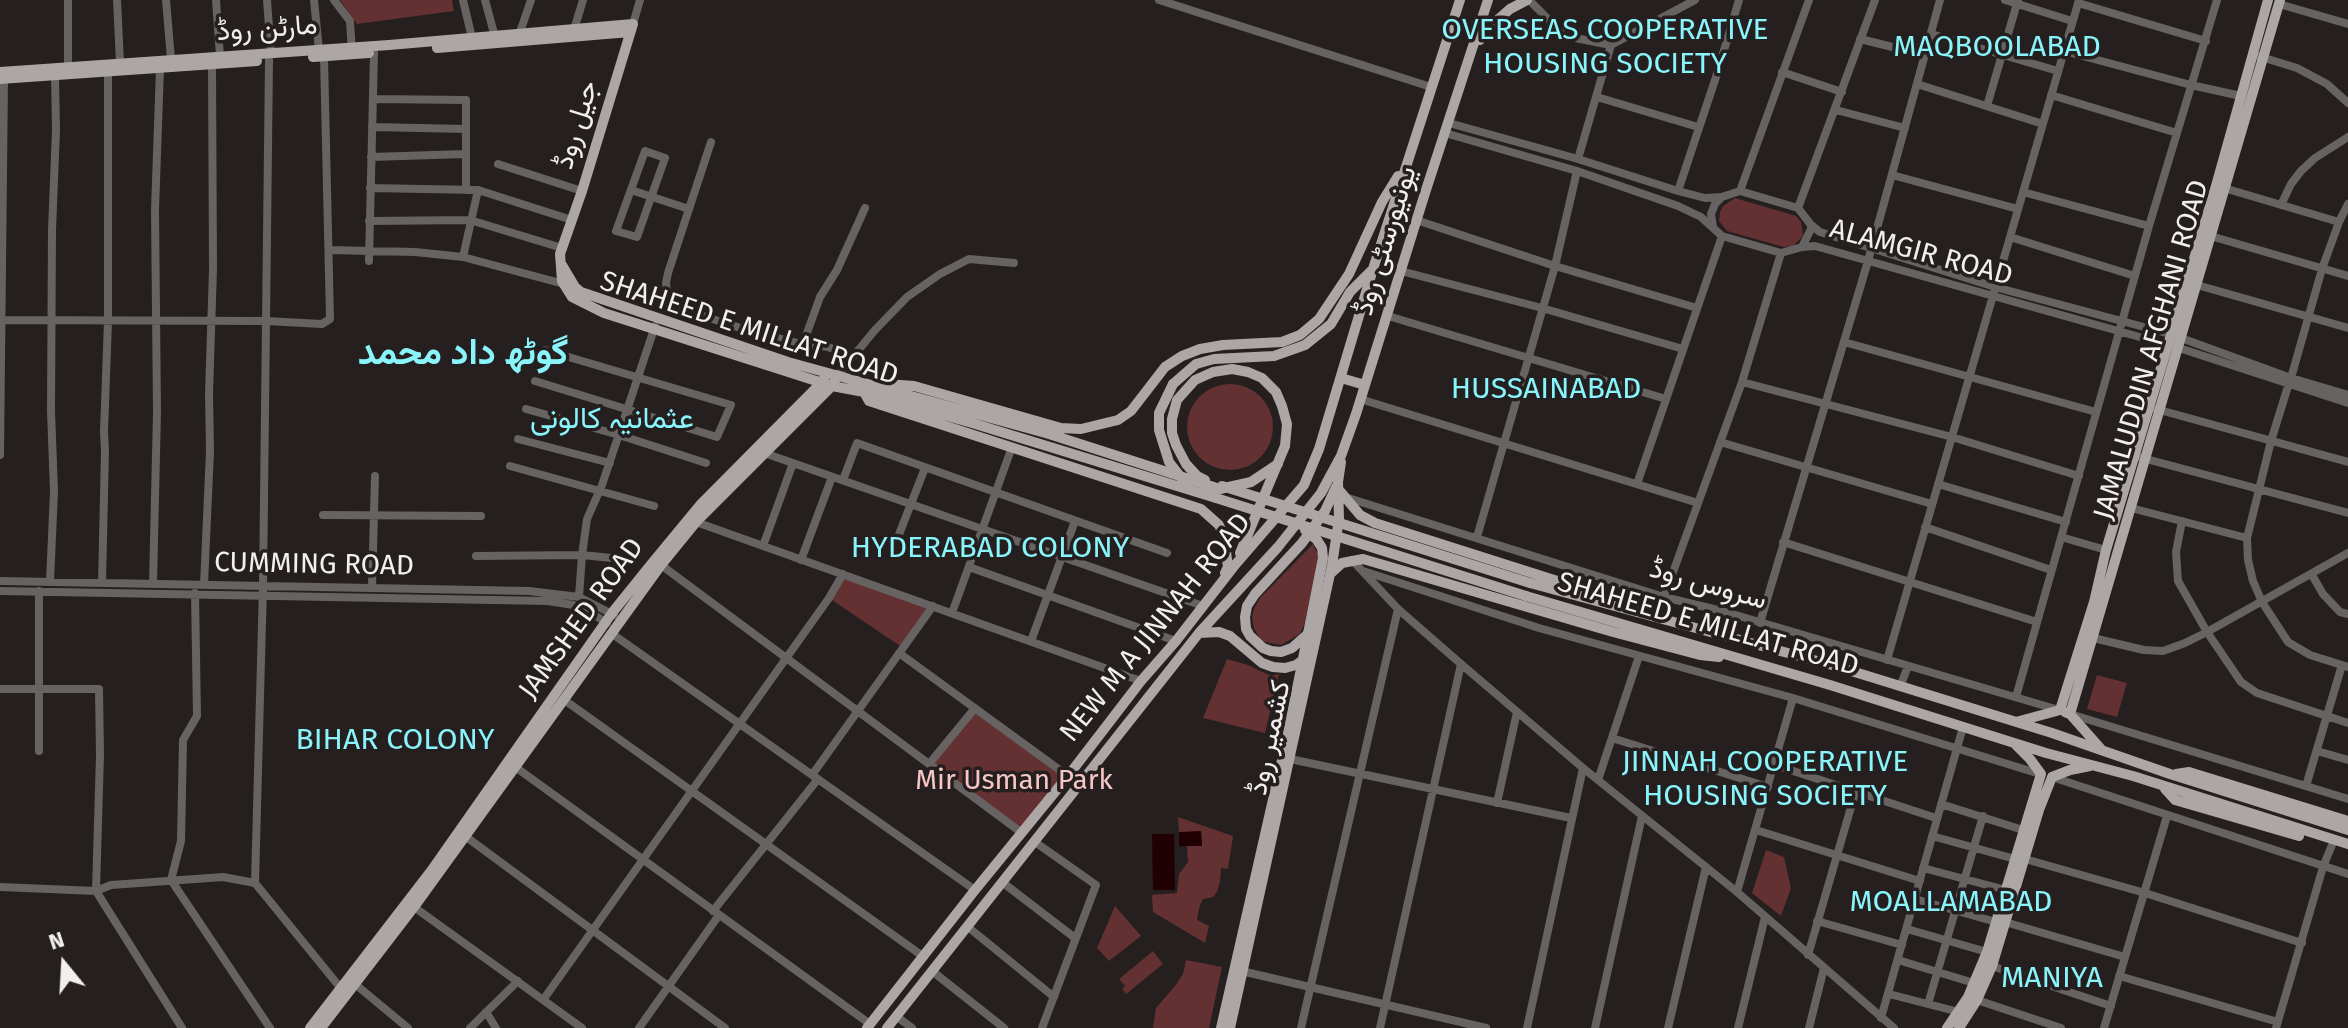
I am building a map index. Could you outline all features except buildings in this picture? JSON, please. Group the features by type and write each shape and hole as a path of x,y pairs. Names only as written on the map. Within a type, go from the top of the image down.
{"main road":[{"name":"یونیورسٹی روڈ","path":"1304,485 1319,449 1373,269 1460,0"},
{"name":"یونیورسٹی روڈ","path":"1321,493 1341,456 1488,0"},
{"path":"1466,67 1484,32 1510,9 1528,0"},
{"name":"JAMALUDDIN AFGHANI ROAD","path":"2174,341 2197,285 2206,235 2224,188 2258,56 2276,1"},
{"name":"مارٹن روڈ","path":"352,51 374,53 632,28"},
{"name":"جیل روڈ","path":"561,263 562,248 632,28"},
{"name":"مارٹن روڈ","path":"1,77 68,67 171,59 270,57 472,38 518,38"},
{"name":"JAMALUDDIN AFGHANI ROAD","path":"2065,712 2106,550 2140,457 2206,235 2241,96 2258,56"},
{"name":"مارٹن روڈ","path":"1,77 160,68 216,60"},
{"path":"866,387 914,386 1061,428 1081,429 1118,420 1131,411 1165,367 1182,356 1223,345 1282,342 1300,335 1319,319 1349,274 1382,202 1407,163"},
{"name":"SHAHEED E MILLAT ROAD","path":"561,263 564,284 572,297 604,313 656,324"},
{"name":"SHAHEED E MILLAT ROAD","path":"561,263 581,292 656,324 830,380 866,387 1009,435 1526,596 2133,776 2348,844"},
{"path":"1191,490 1169,462 1159,430 1159,413 1173,384 1196,364 1214,359 1274,356 1305,345 1331,324 1350,292 1373,269"},
{"name":"SHAHEED E MILLAT ROAD","path":"1235,565 1278,464 1285,446 1287,424 1276,392 1262,378 1232,369 1213,372 1195,380 1177,400 1172,433 1180,455 1197,476 1222,486 1530,583 1832,665 2348,830"},
{"path":"1341,378 1365,385"},
{"name":"JAMSHED ROAD","path":"310,1028 355,984 414,907 563,699 613,623 696,522 767,454 830,380"},
{"name":"JAMSHED ROAD","path":"321,1028 431,871 701,504 830,380"},
{"path":"866,387 869,401 1201,509 1219,525 1227,550 1228,567 1215,592"},
{"path":"866,387 1049,434 1220,489 1251,482 1278,464"},
{"name":"کشمیر روڈ","path":"1221,1028 1239,971 1290,759 1330,574 1339,519 1341,456"},
{"name":"JAMALUDDIN AFGHANI ROAD","path":"2065,712 2093,638 2131,508 2140,457"},
{"name":"NEW M A JINNAH ROAD","path":"869,1026 1141,681 1304,485"},
{"path":"1309,633 1292,648 1281,652 1271,651 1256,643 1246,629 1247,606 1340,489 1360,515 1375,523 1630,603 1663,619"},
{"name":"NEW M A JINNAH ROAD","path":"887,1028 1199,633 1278,547 1321,493"},
{"name":"کشمیر روڈ","path":"1230,1028 1323,558 1322,548 1311,534 1290,521"},
{"path":"1375,523 1371,542 1375,555 1384,564"},
{"path":"1330,574 1342,563 1363,559 1700,655 1745,660"},
{"path":"1199,633 1219,632 1230,636 1262,663 1273,667 1296,665 1314,650"},
{"path":"2014,723 2065,712 2101,749"},
{"path":"2014,743 2026,753 2041,774 2052,777 2092,766"},
{"path":"2170,774 2189,772 2348,821"},
{"path":"1947,1028 1974,983 2000,922 2035,808 2041,774"},
{"path":"1959,1028 1977,1000 1992,966 2006,890 2020,859 2023,830 2052,777"},
{"path":"2164,788 2175,800 2348,850"}],"street":[{"path":"68,0 68,67"},
{"path":"117,0 120,63"},
{"path":"166,0 171,59"},
{"path":"204,585 210,451 216,0"},
{"path":"255,883 263,590 270,57 267,0"},
{"path":"0,320 211,320 322,324 330,319 321,53 314,0"},
{"path":"334,0 350,21 352,51"},
{"path":"463,0 472,38"},
{"path":"485,0 495,37"},
{"path":"518,38 531,0"},
{"path":"573,33 583,0"},
{"name":"جیل روڈ","path":"632,28 640,0"},
{"path":"1159,0 1431,87"},
{"path":"1528,0 1565,36 1611,45 1695,0"},
{"path":"1678,191 1739,0"},
{"path":"1447,128 1578,159 1705,198 1740,191 1809,0"},
{"path":"1798,208 1875,0"},
{"path":"1760,623 1872,248 1940,0"},
{"path":"2005,0 2072,21"},
{"path":"2016,697 2149,226 2217,0"},
{"path":"1887,660 2078,1 2206,41"},
{"path":"2276,1 2348,24"},
{"path":"1987,106 2017,2"},
{"path":"1931,34 2058,71"},
{"path":"1860,39 1925,55"},
{"path":"1578,159 1611,45"},
{"path":"2064,51 2241,96"},
{"path":"369,261 374,53"},
{"path":"2258,56 2297,68 2327,84 2348,103"},
{"path":"153,584 155,210 160,68"},
{"path":"102,583 108,321 108,72"},
{"path":"1782,72 1842,92"},
{"path":"50,582 54,491 51,411 55,76"},
{"path":"0,455 1,77"},
{"path":"1917,84 2043,124"},
{"path":"2051,95 2177,133"},
{"path":"1597,97 1698,127"},
{"path":"374,99 466,100 466,190"},
{"path":"1836,110 1905,128"},
{"path":"372,127 466,129"},
{"path":"1447,128 1678,206 1701,217 1722,236 1781,253 1742,382 1664,597"},
{"path":"2281,205 2301,171 2348,137"},
{"path":"711,142 668,273 669,305 753,332 828,347 853,356"},
{"path":"645,151 665,158 652,198 637,237 616,231 645,151"},
{"path":"371,157 465,154"},
{"path":"498,164 582,191"},
{"path":"1477,537 1555,266 1577,171"},
{"path":"1892,175 2018,209"},
{"path":"370,188 478,190 572,220"},
{"path":"2224,188 2339,222"},
{"path":"463,257 478,190"},
{"path":"631,190 689,209"},
{"name":"ALAMGIR ROAD","path":"1740,191 1798,208 1820,232 1994,290"},
{"path":"2023,192 2149,226"},
{"path":"1713,227 1711,214 1722,197"},
{"path":"2306,786 2326,716 2345,666 2310,655 2288,642 2262,602 2253,581 2247,538 2271,441 2322,269 2348,204"},
{"path":"803,344 820,297 837,270 865,208"},
{"path":"369,221 470,220 562,248"},
{"path":"1416,220 1697,308"},
{"path":"1802,247 1811,225"},
{"path":"2206,235 2348,276"},
{"path":"1637,484 1722,236"},
{"path":"2010,237 2135,276"},
{"name":"ALAMGIR ROAD","path":"1781,253 1815,246 1994,290 2174,341 2348,403"},
{"path":"329,250 369,249 463,257 564,284"},
{"path":"830,380 907,297 940,274 969,259 1014,263"},
{"path":"1401,271 1683,349"},
{"path":"2197,285 2348,328"},
{"path":"1388,316 1666,399"},
{"path":"579,597 587,519 610,463 656,324"},
{"path":"1844,342 2096,412"},
{"path":"535,381 717,437 731,405 545,350"},
{"name":"ALAMGIR ROAD","path":"2290,381 2348,395"},
{"path":"1742,382 1952,437 2079,476"},
{"path":"1360,399 1698,503"},
{"path":"526,409 706,463"},
{"path":"2154,409 2348,462"},
{"path":"518,439 610,463"},
{"path":"1720,442 1932,504"},
{"path":"843,480 857,443 1167,553"},
{"path":"952,613 1012,447"},
{"path":"767,454 1203,606"},
{"path":"2140,457 2348,513"},
{"path":"763,546 793,463"},
{"path":"510,466 654,506"},
{"path":"898,537 925,468"},
{"path":"372,587 375,476"},
{"path":"801,560 832,477"},
{"path":"1938,484 2066,522"},
{"name":"سروس روڈ","path":"1340,489 1664,597 2016,697 2348,799"},
{"path":"2131,508 2247,538"},
{"path":"323,515 481,516"},
{"path":"1031,641 1075,521"},
{"path":"2182,521 2176,552 2178,581 2241,682 2257,693 2348,723"},
{"path":"696,522 1141,681"},
{"path":"1925,527 2051,570"},
{"path":"2061,537 2106,550"},
{"path":"1783,542 2037,622"},
{"path":"2093,638 2144,650 2163,651 2207,632 2348,553"},
{"path":"476,556 582,555 622,559"},
{"path":"1352,560 1398,609 1461,664 1583,768 1737,892 1894,1028"},
{"path":"661,565 1022,833"},
{"path":"969,567 1176,641"},
{"path":"1362,570 1539,628 1793,698 2041,774"},
{"path":"543,1000 843,574"},
{"path":"2312,575 2323,594 2340,612 2348,614"},
{"name":"CUMMING ROAD","path":"0,581 204,585 548,601 585,609 613,623"},
{"name":"CUMMING ROAD","path":"0,591 195,593 372,587 529,591 579,597 613,623"},
{"path":"39,591 39,751"},
{"path":"195,593 197,716 183,740 181,841 171,880 270,1028"},
{"path":"639,1028 716,913 933,606"},
{"path":"1301,1028 1398,609"},
{"path":"613,623 739,724 975,890"},
{"path":"899,653 1068,776"},
{"path":"1598,780 1639,656"},
{"path":"1380,1028 1461,664"},
{"path":"1900,687 1908,666"},
{"path":"0,689 99,689 96,891 182,1028"},
{"path":"1737,892 1793,698"},
{"path":"563,699 924,957"},
{"path":"929,764 975,708"},
{"path":"1497,803 1517,712"},
{"path":"1881,1018 1963,727"},
{"path":"1612,738 1768,787"},
{"path":"2317,751 2348,760"},
{"path":"1290,759 1571,818"},
{"path":"1775,765 1936,818"},
{"path":"514,766 869,1026"},
{"path":"1527,1028 1583,768"},
{"path":"2052,777 2348,874"},
{"path":"1808,955 1856,790"},
{"path":"1941,804 2023,830"},
{"path":"1595,1028 1642,816"},
{"path":"1928,1004 1983,816"},
{"path":"2104,1028 2167,816"},
{"path":"1756,830 1920,881"},
{"path":"465,836 725,1028"},
{"path":"1932,836 2145,893 2302,943"},
{"path":"1035,842 1096,885 1042,1028"},
{"path":"2119,976 2277,1025 2332,845"},
{"path":"1668,1028 1706,867"},
{"path":"1923,868 2006,890"},
{"path":"0,887 96,891 111,885 223,877 255,883 344,992"},
{"path":"1002,882 1075,938"},
{"path":"1915,899 2125,957"},
{"path":"414,907 582,1028"},
{"path":"1738,1028 1765,917"},
{"path":"1817,921 1902,945"},
{"path":"968,927 1054,997"},
{"path":"1907,929 1987,952"},
{"path":"1898,960 1974,983"},
{"path":"1992,966 2111,1006"},
{"path":"1809,1028 1824,968"},
{"path":"932,971 1004,1028"},
{"path":"1239,971 1448,1024 1486,1028"},
{"path":"470,1028 518,981"},
{"path":"355,984 408,1028"},
{"path":"1889,994 1959,1012"},
{"path":"1977,1000 2061,1028"},
{"path":"486,1012 496,1028"},
{"path":"896,1016 912,1028"}],"green space":[{"path":"340,0 452,0 454,11 357,24"},
{"path":"1735,198 1796,216 1801,222 1803,236 1793,246 1784,247 1727,231 1719,221 1720,212"},
{"path":"1230,384 1247,387 1261,396 1270,410 1273,427 1270,444 1261,458 1247,467 1230,470 1213,467 1199,458 1190,444 1187,427 1190,410 1199,396 1213,387"},
{"path":"1313,544 1318,555 1317,568 1300,634 1281,645 1265,642 1254,628 1254,609 1260,598"},
{"path":"843,574 933,606 903,648 829,598"},
{"path":"1227,659 1271,676 1279,674 1265,733 1203,718"},
{"path":"2097,675 2127,683 2117,717 2087,709"},
{"name":"Mir Usman Park","path":"975,708 1068,776 1022,833 929,764"},
{"path":"1178,817 1233,836 1228,869 1221,868 1217,892 1213,897 1203,899 1199,908 1197,920 1209,926 1205,943 1153,912 1152,895 1177,893 1179,874 1188,862 1187,846 1202,846 1201,832 1179,832"},
{"path":"1766,850 1784,857 1791,888 1781,916 1752,893"},
{"path":"1115,906 1141,936 1109,961 1097,948"},
{"path":"1153,951 1163,964 1126,994 1122,989 1125,986 1119,979"},
{"path":"1186,960 1222,967 1209,1028 1153,1028 1156,1008 1183,974"}],"shaded area":[{"path":"1201,831 1202,846 1179,846 1179,832"},
{"path":"1152,834 1174,834 1175,890 1153,890"}],"district":[{"name":"OVERSEAS COOPERATIVE HOUSING SOCIETY","path":"1605,48"},
{"name":"MAQBOOLABAD","path":"1997,48"},
{"name":"گوٹھ داد محمد","path":"463,354"},
{"name":"HUSSAINABAD","path":"1546,390"},
{"name":"عثمانیہ کالونی","path":"612,420"},
{"name":"HYDERABAD COLONY","path":"990,549"},
{"name":"BIHAR COLONY","path":"395,741"},
{"name":"JINNAH COOPERATIVE HOUSING SOCIETY","path":"1765,780"},
{"name":"MOALLAMABAD","path":"1951,903"},
{"name":"MANIYA","path":"2052,979"}]}
